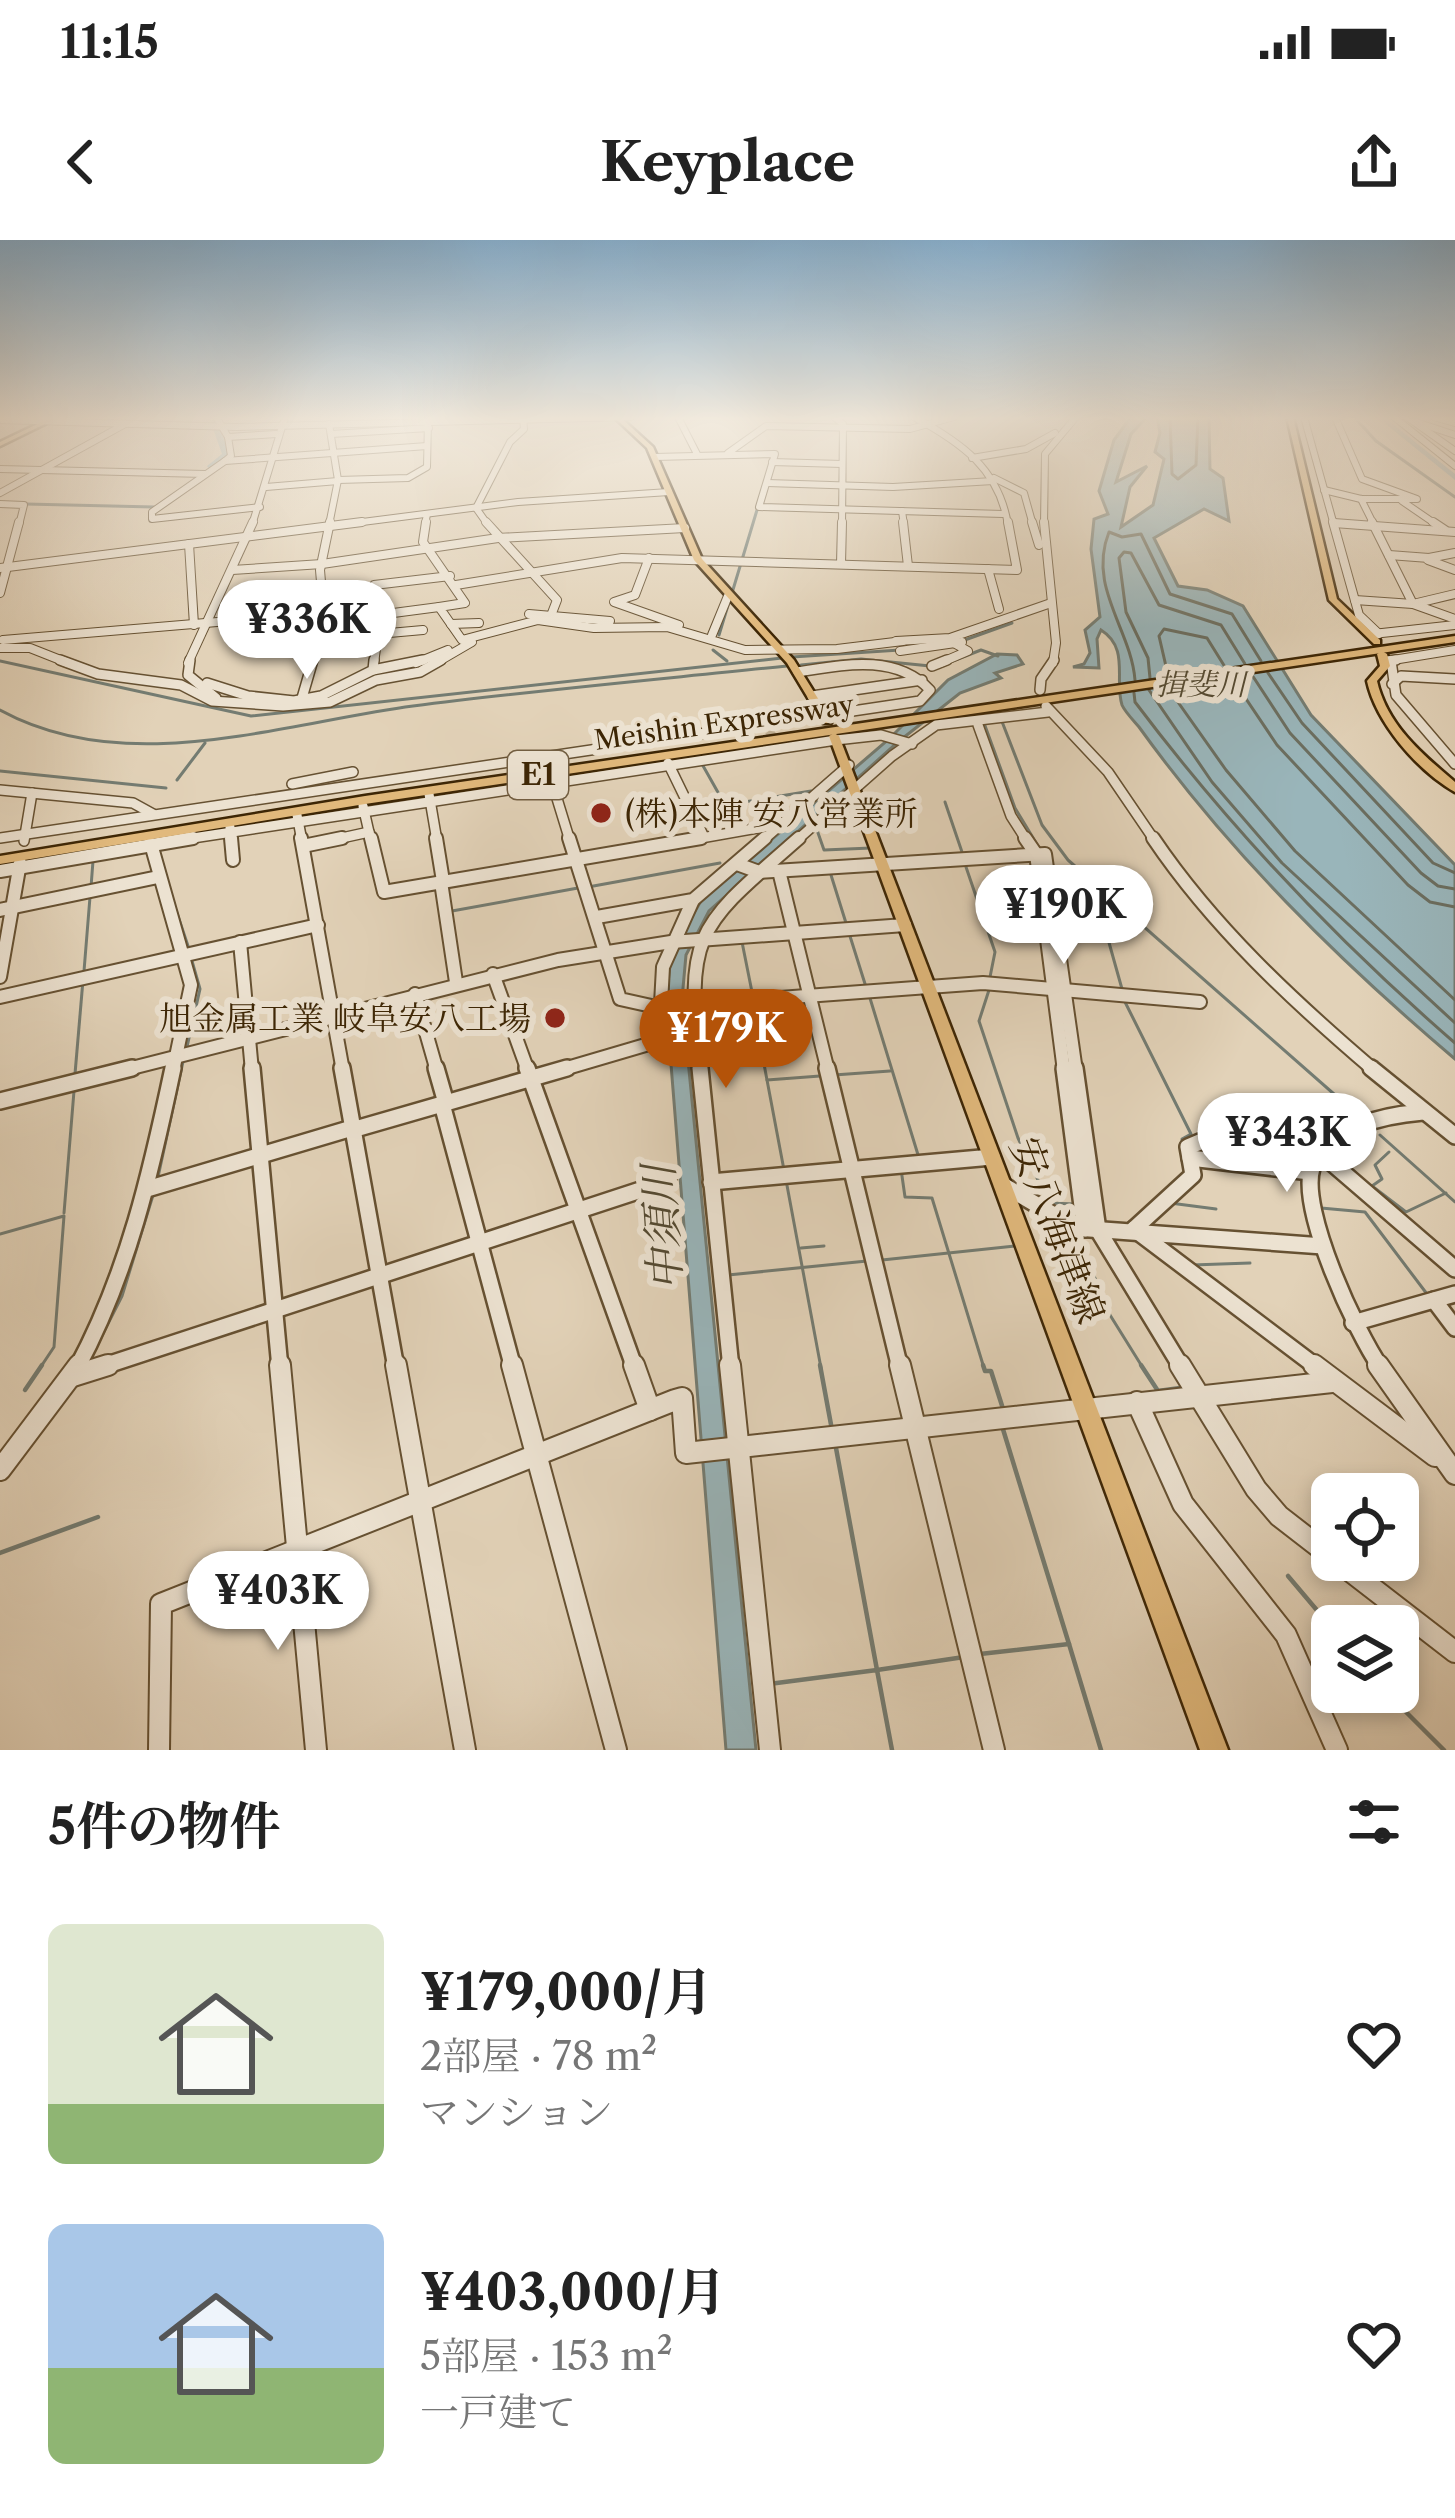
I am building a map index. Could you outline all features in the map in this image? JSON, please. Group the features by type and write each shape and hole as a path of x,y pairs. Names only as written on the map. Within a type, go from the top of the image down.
{"highway":[{"name":"Meishin Expressway","path":"0,856 250,811 1455,637"},
{"name":"Meishin Expressway","path":"0,856 1075,692"}],"main road":[{"path":"668,487 698,560 781,650 825,719"},
{"path":"1307,487 1334,601 1376,637"},
{"path":"1386,659 1372,681 1377,700 1416,751 1455,788"},
{"name":"安八海津線","path":"835,738 1214,1750"}],"street":[{"path":"187,487 152,512 152,519 260,507"},
{"path":"226,703 192,679 186,668 249,536 266,487"},
{"path":"302,698 317,644 326,641 322,564 337,487"},
{"path":"476,508 487,487"},
{"path":"766,487 759,507 1003,514"},
{"path":"841,564 842,487"},
{"path":"373,670 380,613 371,591 374,585 649,558 1017,570 998,487"},
{"path":"1016,487 1022,490 1043,550"},
{"path":"1040,690 1041,680 1053,665 1043,550 1044,487"},
{"path":"1324,490 1361,500 1417,499 1376,487"},
{"path":"1324,490 1355,600 1376,637 1454,621"},
{"path":"3,568 476,508 670,492"},
{"path":"1361,500 1414,604 1454,621"},
{"path":"1401,501 1449,533"},
{"path":"0,504 24,505 3,568 0,593"},
{"path":"476,508 497,538 536,572 557,600 552,613"},
{"path":"902,511 908,566"},
{"path":"0,644 465,603 423,542 427,514"},
{"path":"1334,524 1449,533"},
{"path":"232,570 322,564 497,538 685,528"},
{"path":"189,544 194,625"},
{"path":"1388,555 1424,558 1455,553"},
{"path":"649,558 635,596 614,602 732,648 959,643 1008,627"},
{"path":"1424,558 1455,570"},
{"path":"988,569 999,609"},
{"path":"323,599 371,591"},
{"path":"1355,600 1414,604 1455,594"},
{"path":"707,636 728,596"},
{"path":"1030,617 1051,603"},
{"path":"902,646 969,633 1051,603"},
{"path":"439,607 464,642"},
{"path":"503,622 524,614 552,613 607,621 668,620"},
{"path":"192,679 246,696 322,695 354,675 407,666 524,622 667,627 707,636"},
{"path":"378,634 479,623"},
{"path":"927,640 959,643 968,651 932,667"},
{"path":"0,644 42,652 98,674 182,685 226,703 284,706 330,702 367,683 442,666 464,642"},
{"path":"442,666 448,650"},
{"path":"1455,650 1386,659 1392,684 1419,725 1455,764"},
{"path":"0,838 767,729 920,701 930,690 923,680 875,666 798,672"},
{"path":"1392,684 1401,676 1455,679"},
{"path":"812,696 923,680"},
{"path":"147,1190 659,1041 659,967 669,942 693,900 781,824 936,725 1047,708 1101,763 1185,882 1256,963 1455,1140"},
{"path":"978,725 1011,816 1036,854 1092,1229 1256,1490 1279,1516 1311,1540"},
{"path":"0,872 298,818 835,738 886,735 910,743"},
{"path":"668,762 704,837"},
{"path":"294,793 352,767 358,788"},
{"path":"770,1750 733,1447 690,977 700,940 729,898 853,776"},
{"path":"551,780 620,999 658,1007 983,983 1201,1002"},
{"path":"0,790 133,803 154,818"},
{"path":"25,838 32,793"},
{"path":"429,798 456,982"},
{"path":"363,808 384,892 781,824"},
{"path":"298,818 465,1750"},
{"path":"230,829 233,860"},
{"path":"303,846 369,832"},
{"path":"0,1470 72,1377 107,1312 147,1190 191,998 184,955 158,877 154,842"},
{"path":"737,864 758,872 1036,854"},
{"path":"0,977 6,909 20,866"},
{"path":"779,871 994,1750"},
{"path":"6,909 158,877"},
{"path":"597,917 693,900"},
{"path":"0,997 318,925"},
{"path":"0,1101 456,982 605,951 905,925"},
{"path":"240,943 316,1750"},
{"path":"493,974 650,1410"},
{"path":"415,994 616,1750"},
{"path":"1422,1110 1348,1132 1318,1151 1310,1172 1323,1246 1353,1322 1451,1469"},
{"path":"1134,1229 1193,1174 1188,1147 1197,1140 1240,1134 1263,1137 1298,1114"},
{"path":"1318,1151 1455,1269"},
{"path":"711,1182 992,1157"},
{"path":"1190,1158 1310,1172"},
{"path":"72,1377 668,1181"},
{"path":"1003,1185 1066,1225 1323,1246"},
{"path":"1134,1229 1451,1469"},
{"path":"1353,1322 1455,1294"},
{"path":"1434,1300 1455,1328"},
{"path":"159,1750 161,1604 682,1398 686,1453 1332,1382"},
{"path":"1137,1402 1183,1504 1286,1635 1337,1750"},
{"path":"1364,1581 1455,1652"}],"water":[{"name":"揖斐川","path":"1130,487 1121,527 1153,505 1157,487 1224,487 1229,521 1204,509 1154,538 1178,586 1207,590 1243,606 1311,715 1455,865 1455,1059 1327,943 1210,818 1123,708 1118,655 1110,637 1101,630 1097,639 1099,668 1073,667 1084,664 1090,653 1085,630 1100,617 1091,549 1094,519 1108,514 1099,491"},
{"path":"997,654 1017,655 1023,664 960,693 898,742 709,911 686,955 682,999 756,1750 726,1750 666,1002 671,954 702,899 889,739 948,680"}],"waterway":[{"path":"1442,487 1455,497"},
{"path":"26,504 154,507"},
{"path":"732,593 757,510"},
{"path":"719,635 729,602"},
{"path":"962,641 1012,623"},
{"path":"713,650 727,661"},
{"path":"792,657 900,650"},
{"path":"940,666 981,650 998,656"},
{"path":"0,661 251,716 782,658"},
{"path":"801,665 861,659 930,666"},
{"path":"0,710 48,730 99,741 151,744 204,741 460,700 787,666"},
{"path":"1001,719 1042,825 1068,860 1359,1116"},
{"path":"984,723 1015,808 1038,846"},
{"path":"177,780 205,743"},
{"path":"702,764 724,803"},
{"path":"0,771 166,788"},
{"path":"696,810 811,791"},
{"path":"945,802 962,852"},
{"path":"817,830 824,850 871,848"},
{"path":"91,887 93,861"},
{"path":"588,887 720,863"},
{"path":"966,867 995,952 990,977"},
{"path":"831,875 846,923"},
{"path":"452,911 578,888"},
{"path":"84,971 90,897"},
{"path":"176,910 190,952"},
{"path":"849,933 866,987"},
{"path":"1108,939 1122,989"},
{"path":"742,942 753,997"},
{"path":"187,1047 200,989 192,961"},
{"path":"75,1074 83,980"},
{"path":"989,990 979,1021 1018,1138 1049,1203 1075,1204"},
{"path":"869,995 919,1158"},
{"path":"1125,1002 1191,1134 1182,1139 1183,1146"},
{"path":"753,1005 767,1080"},
{"path":"158,1177 184,1057"},
{"path":"834,1075 890,1071"},
{"path":"767,1080 820,1076"},
{"path":"767,1080 784,1170"},
{"path":"64,1213 74,1091"},
{"path":"1380,1135 1445,1193"},
{"path":"1389,1152 1375,1165 1382,1179 1372,1186 1406,1212 1445,1193"},
{"path":"901,1169 905,1197 932,1198 949,1253"},
{"path":"786,1180 802,1268"},
{"path":"89,1361 122,1296 154,1192"},
{"path":"1445,1193 1455,1202"},
{"path":"1170,1203 1216,1209"},
{"path":"1321,1208 1365,1212 1427,1294"},
{"path":"0,1234 64,1216 54,1347 42,1365"},
{"path":"1079,1239 1110,1315 1143,1368"},
{"path":"801,1248 824,1246"},
{"path":"949,1253 1015,1246"},
{"path":"882,1260 949,1253"},
{"path":"949,1253 984,1368"},
{"path":"802,1268 867,1261"},
{"path":"1192,1265 1250,1263"},
{"path":"728,1275 802,1268"},
{"path":"802,1268 821,1368"},
{"path":"25,1390 42,1365"},
{"path":"820,1365 832,1430"},
{"path":"1141,1365 1158,1391 1180,1388"},
{"path":"984,1368 991,1371 1004,1412"},
{"path":"1002,1426 1069,1644"},
{"path":"836,1448 877,1670"},
{"path":"0,1553 98,1517"},
{"path":"1288,1576 1313,1605"},
{"path":"980,1654 1069,1644"},
{"path":"1069,1644 1101,1750"},
{"path":"877,1670 964,1657"},
{"path":"769,1684 877,1670"},
{"path":"877,1670 892,1750"},
{"path":"1407,1713 1444,1750"}],"tunnel":[{"path":"769,731 777,743"}],"place":[{"name":"(株)本陣 安八営業所","path":"601,813"},
{"name":"旭金属工業 岐阜安八工場","path":"555,1018"}],"water label":[{"name":"中須川","path":"662,1228"}]}
